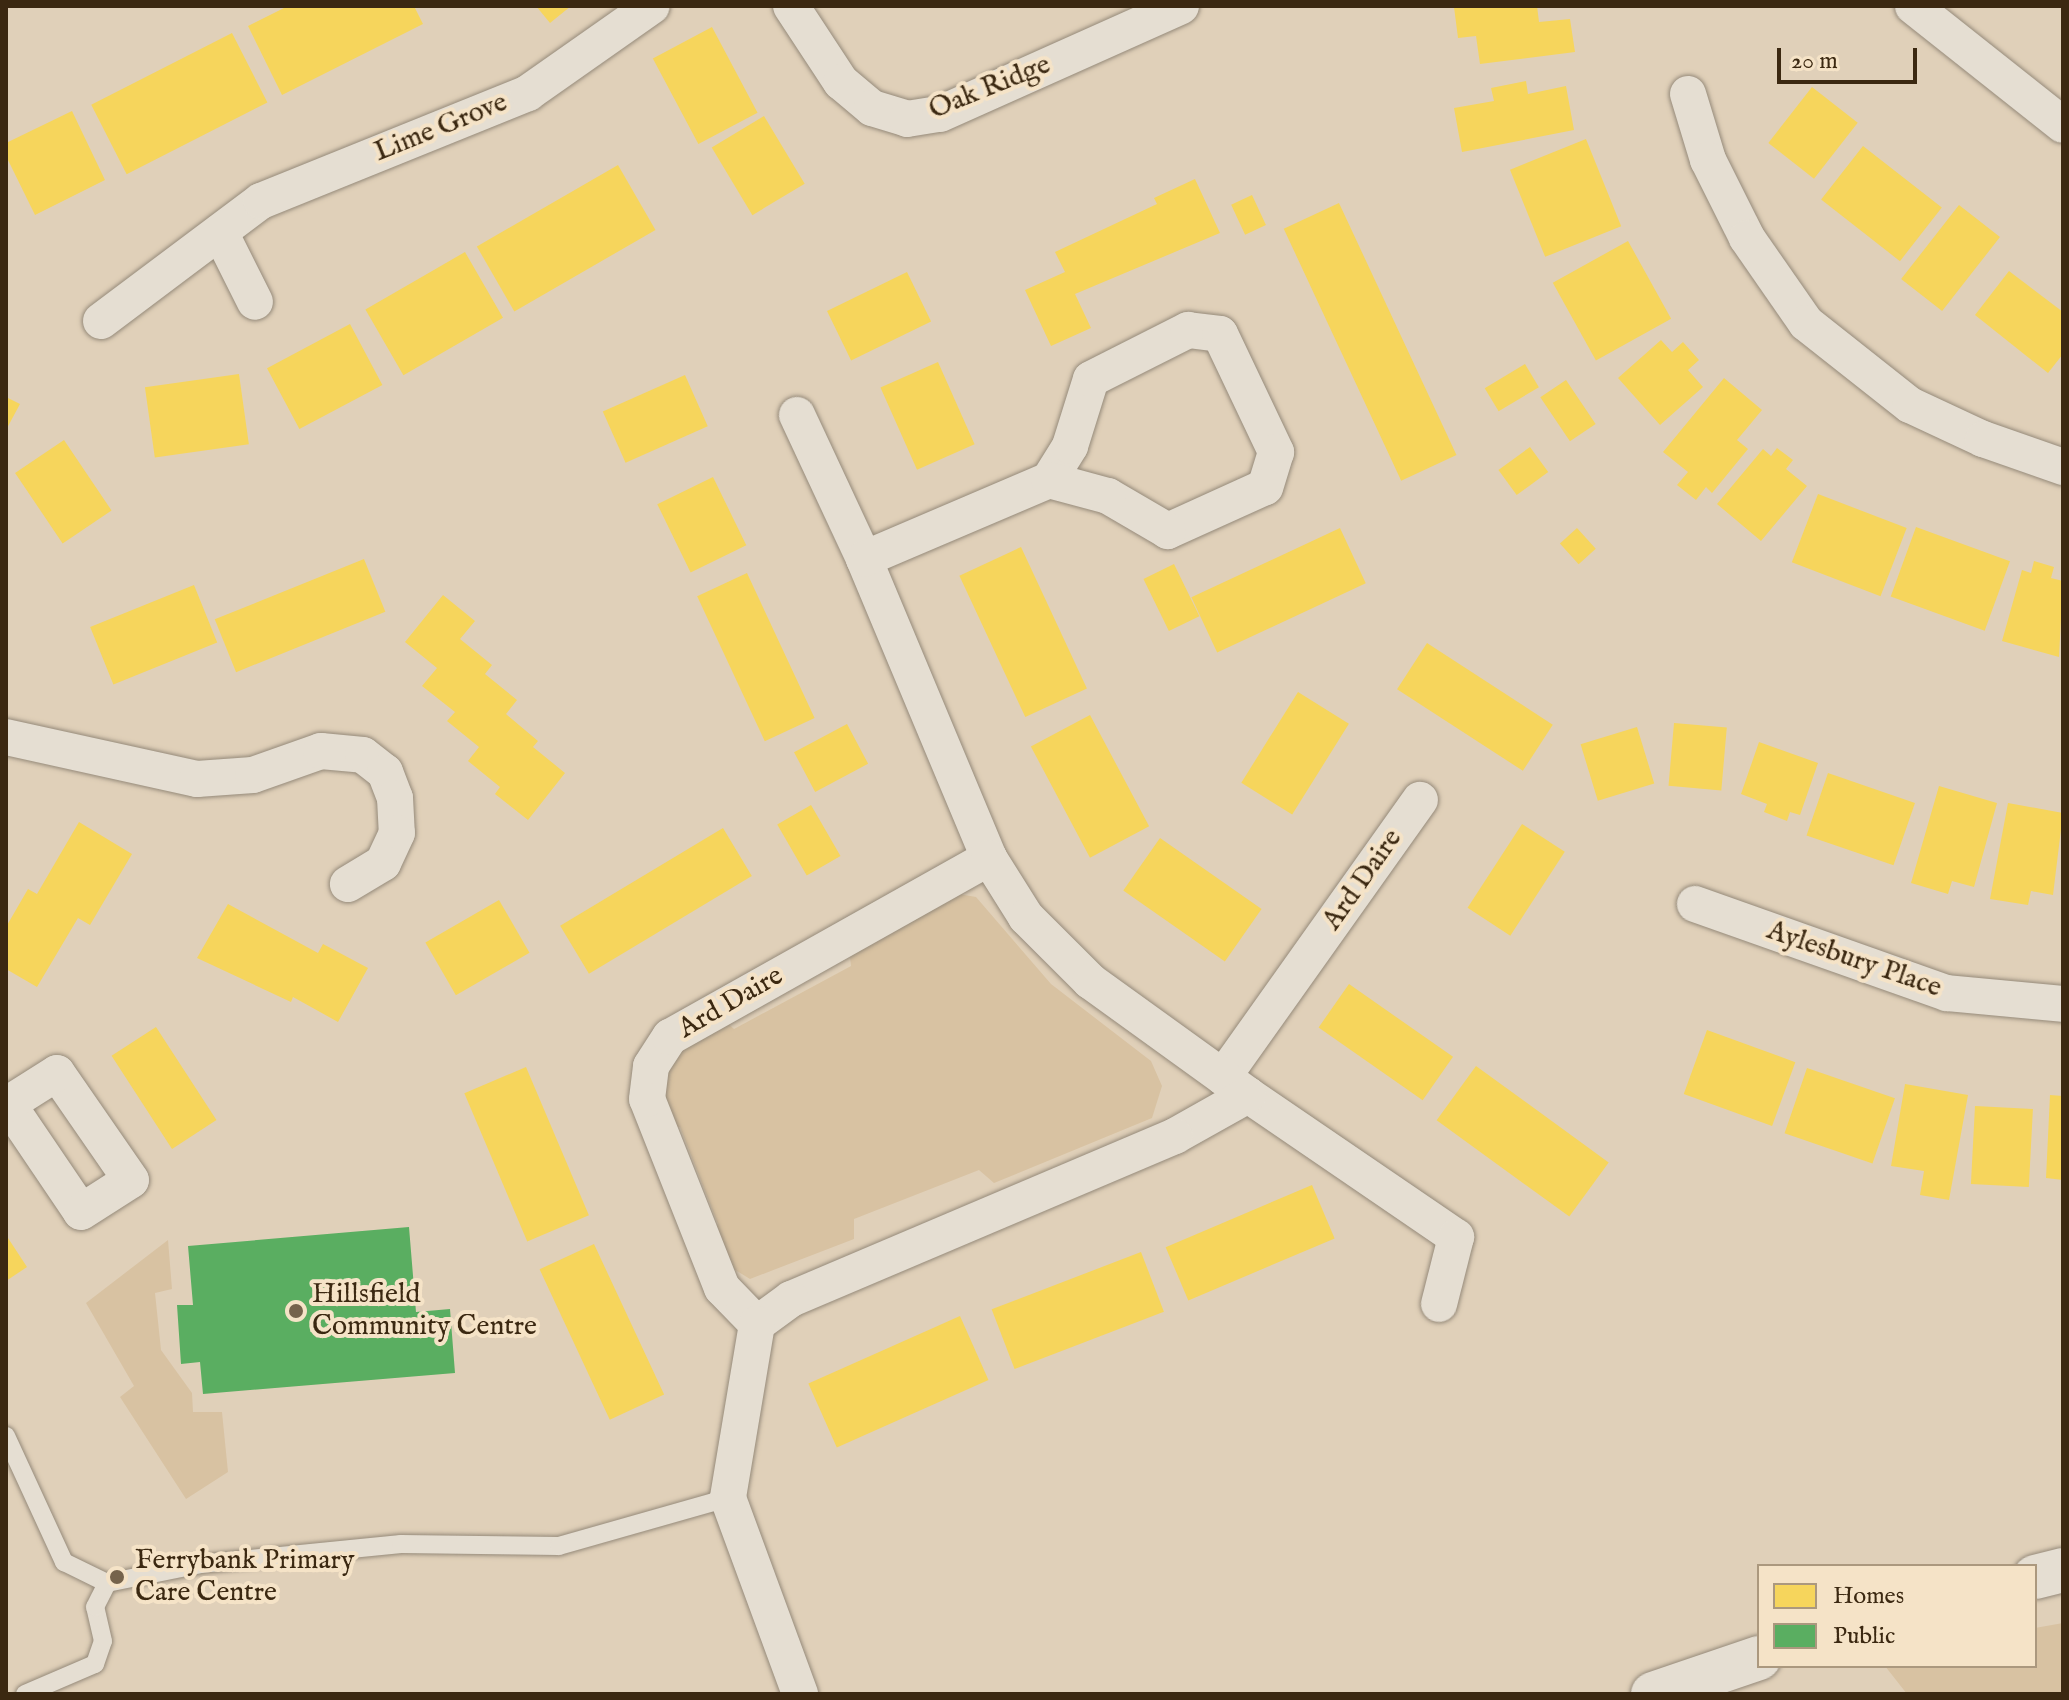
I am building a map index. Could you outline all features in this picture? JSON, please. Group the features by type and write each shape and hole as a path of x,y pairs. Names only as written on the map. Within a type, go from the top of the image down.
{"main road":[{"path":"2037,1576 2063,1570"},
{"path":"1653,1694 1757,1659"}],"street":[{"name":"Lime Grove","path":"101,321 261,201 528,93 652,6"},
{"name":"Oak Ridge","path":"791,6 841,82 872,108 907,119 940,114 1181,6"},
{"path":"1913,6 2063,125"},
{"path":"1688,94 1708,160 1747,238 1806,323 1910,405 1983,439 2063,467"},
{"path":"220,232 255,302"},
{"path":"864,559 1049,480 1070,446 1091,379 1188,330 1220,334 1276,452 1265,487 1168,531 1108,496 1049,480"},
{"path":"797,415 864,559 989,858 1026,917 1090,981 1235,1086 1456,1237 1439,1304"},
{"path":"6,737 197,779 253,775 321,751 363,755 385,772 395,798 397,833 383,863 348,884"},
{"name":"Ard Daire","path":"989,858 670,1037 651,1066 647,1099 722,1288 757,1324 791,1299 1175,1136 1235,1086 1420,800"},
{"name":"Aylesbury Place","path":"1695,904 1947,993 2063,1004"},
{"path":"757,1324 728,1498 800,1694"}],"lane":[{"path":"6,1436 64,1562 107,1583 200,1564 401,1544 559,1546 728,1498"},
{"path":"25,1694 95,1664 103,1641 95,1607 107,1583"}],"shaded area":[{"path":"953,893 976,897 1051,984 1151,1061 1162,1086 1152,1118 994,1183 979,1170 854,1219 854,1239 750,1279 724,1263 709,1232 718,1224 680,1127 667,1128 662,1087 671,1055 723,1019 734,1029 851,966 849,947"},
{"path":"168,1240 172,1289 155,1293 161,1350 192,1393 193,1412 222,1412 228,1472 186,1499 120,1397 134,1386 86,1303"},
{"path":"2063,1623 2063,1694 1907,1694 1887,1668 2037,1668 2037,1628"}],"building: Homes":[{"path":"288,6 414,6 423,24 282,95 248,26"},
{"path":"536,6 571,6 550,23"},
{"path":"1537,6 1539,22 1570,19 1575,52 1480,64 1476,36 1458,38 1454,7"},
{"path":"712,27 758,113 698,144 653,58"},
{"path":"232,33 267,102 127,174 91,105"},
{"path":"1526,81 1528,94 1566,86 1574,130 1462,152 1454,108 1494,101 1491,88"},
{"path":"1812,87 1858,123 1814,179 1768,143"},
{"path":"72,111 105,180 35,215 6,156 6,143"},
{"path":"764,116 805,184 752,215 712,147"},
{"path":"1586,139 1621,226 1545,257 1510,170"},
{"path":"1863,146 1942,208 1900,261 1821,200"},
{"path":"618,165 656,230 514,311 477,246"},
{"path":"1195,179 1220,233 1075,294 1091,328 1051,346 1025,290 1065,272 1055,252 1157,204 1154,198"},
{"path":"1252,195 1266,225 1245,235 1231,205"},
{"path":"1339,203 1456,455 1401,481 1284,229"},
{"path":"1959,205 2000,237 1942,311 1901,279"},
{"path":"1628,241 1671,319 1596,361 1553,283"},
{"path":"465,252 503,318 403,375 365,310"},
{"path":"2009,271 2063,312 2063,354 2048,373 1975,315"},
{"path":"907,272 931,321 851,360 827,311"},
{"path":"350,324 382,385 299,429 267,368"},
{"path":"1661,340 1672,352 1683,342 1699,360 1688,370 1703,387 1660,425 1618,378"},
{"path":"938,362 975,444 917,470 880,388"},
{"path":"1525,364 1539,387 1499,411 1485,388"},
{"path":"239,374 249,444 155,458 145,387"},
{"path":"685,375 708,426 626,463 603,412"},
{"path":"1724,378 1762,410 1737,440 1748,449 1712,493 1706,487 1696,500 1677,485 1688,472 1663,452"},
{"path":"1566,380 1596,424 1570,441 1540,397"},
{"path":"6,397 20,404 6,430"},
{"path":"64,440 112,510 63,543 15,473"},
{"path":"1530,447 1548,472 1517,495 1498,470"},
{"path":"1777,448 1793,460 1786,469 1807,486 1761,541 1717,504 1763,449 1771,456"},
{"path":"713,477 746,545 691,572 657,504"},
{"path":"1818,494 1907,528 1881,596 1792,562"},
{"path":"1916,527 2010,561 1985,631 1891,597"},
{"path":"1340,528 1366,583 1217,653 1191,597"},
{"path":"1577,528 1596,549 1579,564 1560,543"},
{"path":"1021,547 1087,688 1025,717 959,576"},
{"path":"364,559 385,612 236,672 215,619"},
{"path":"2034,561 2054,567 2051,578 2063,581 2059,657 2002,641 2022,570 2031,573"},
{"path":"1174,564 1199,616 1169,631 1143,579"},
{"path":"747,573 815,718 765,741 697,596"},
{"path":"194,585 217,642 113,684 90,627"},
{"path":"443,595 475,621 460,639 492,665 485,674 517,700 506,714 538,741 533,747 565,773 528,820 495,794 500,787 468,761 479,747 447,721 455,712 422,686 437,668 405,642"},
{"path":"1427,643 1553,725 1523,771 1397,689"},
{"path":"1298,692 1349,724 1292,815 1241,783"},
{"path":"1090,715 1149,826 1090,858 1031,746"},
{"path":"1674,723 1727,728 1721,790 1669,786"},
{"path":"847,724 868,764 815,792 794,752"},
{"path":"1637,727 1654,783 1598,801 1581,744"},
{"path":"1759,742 1818,763 1800,815 1790,812 1787,821 1764,812 1767,804 1741,794"},
{"path":"1828,773 1915,803 1894,865 1807,835"},
{"path":"1939,786 1997,803 1974,887 1952,881 1948,894 1911,883"},
{"path":"2008,803 2063,813 2053,895 2031,891 2028,905 1990,899"},
{"path":"811,805 840,856 807,876 777,824"},
{"path":"79,822 132,854 90,925 78,918 37,987 6,969 6,927 28,889 37,894"},
{"path":"1522,824 1565,852 1510,936 1468,908"},
{"path":"723,828 752,876 589,974 560,926"},
{"path":"1160,838 1262,909 1225,962 1123,890"},
{"path":"499,900 530,953 456,995 425,942"},
{"path":"228,904 318,953 323,944 368,968 338,1022 293,997 291,1002 197,958"},
{"path":"1349,984 1453,1057 1423,1100 1319,1027"},
{"path":"156,1027 216,1120 172,1149 112,1056"},
{"path":"1707,1030 1795,1062 1772,1126 1684,1094"},
{"path":"1476,1066 1609,1162 1569,1217 1437,1120"},
{"path":"526,1067 589,1215 527,1241 464,1093"},
{"path":"1807,1068 1895,1098 1872,1164 1785,1133"},
{"path":"1905,1084 1968,1095 1949,1200 1920,1195 1924,1171 1891,1166"},
{"path":"2050,1095 2063,1096 2063,1180 2046,1178"},
{"path":"1975,1106 2033,1109 2029,1187 1971,1184"},
{"path":"1312,1185 1335,1238 1188,1301 1166,1247"},
{"path":"6,1235 27,1267 6,1281"},
{"path":"594,1244 664,1394 610,1420 540,1269"},
{"path":"1141,1252 1164,1312 1015,1369 992,1309"},
{"path":"960,1316 988,1380 837,1447 808,1384"}],"building: Public":[{"name":"Hillsfield Community Centre","path":"409,1227 416,1312 450,1309 455,1373 203,1394 200,1362 181,1364 177,1305 193,1305 188,1246"}],"place":[{"name":"Hillsfield Community Centre","path":"296,1311"},
{"name":"Ferrybank Primary Care Centre","path":"117,1577"}]}
